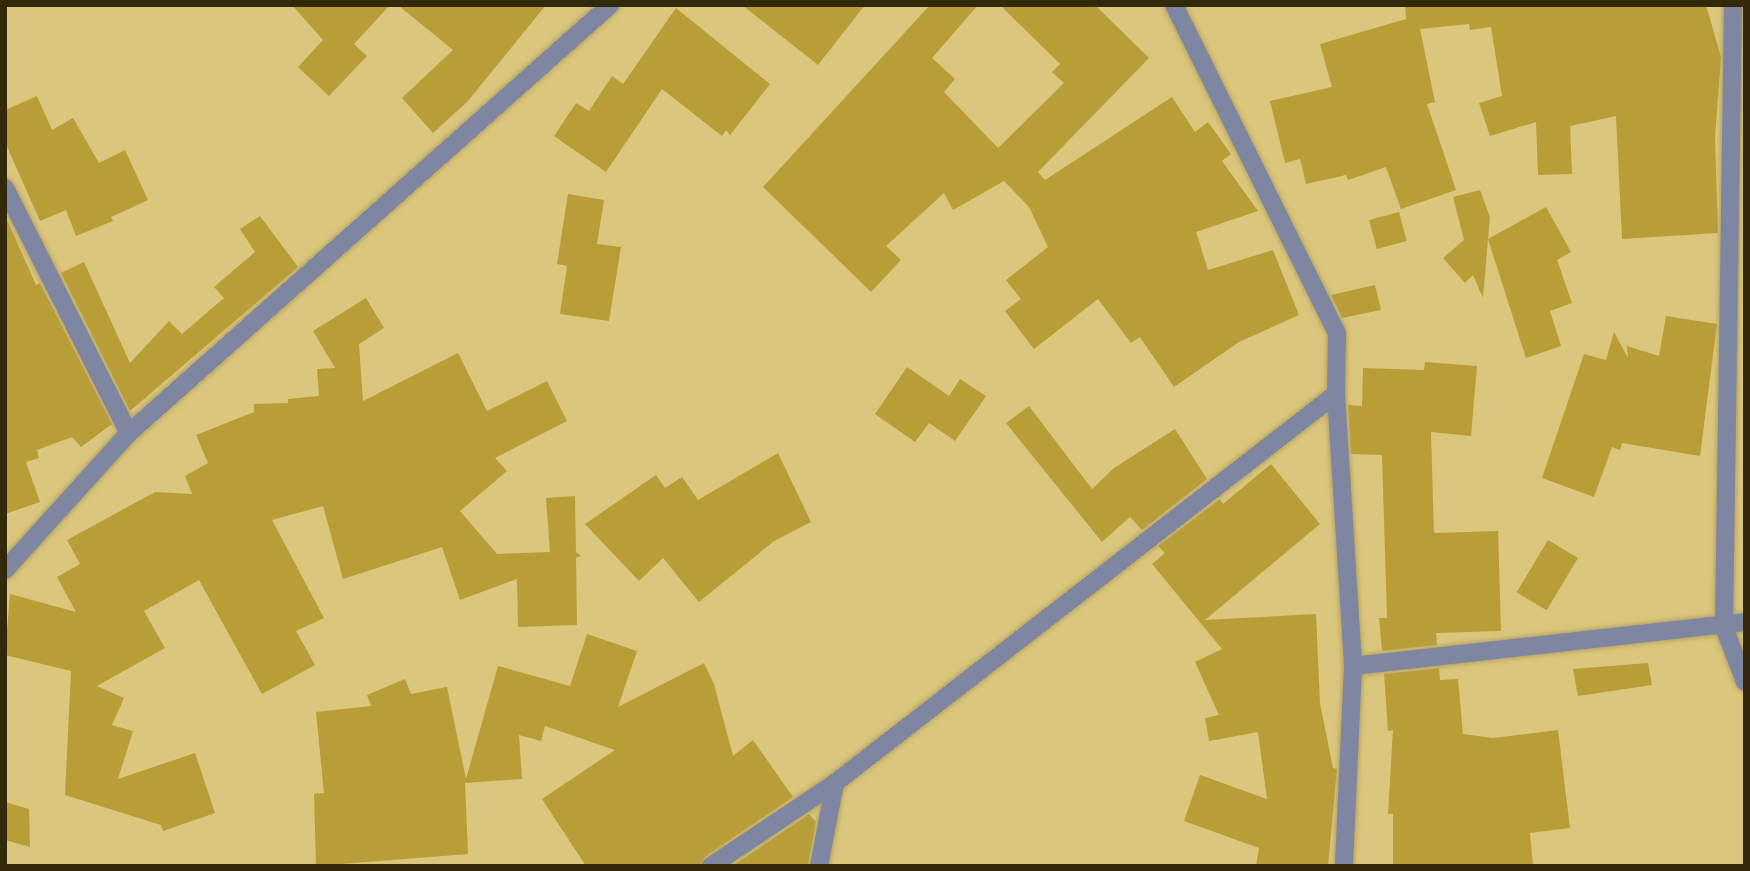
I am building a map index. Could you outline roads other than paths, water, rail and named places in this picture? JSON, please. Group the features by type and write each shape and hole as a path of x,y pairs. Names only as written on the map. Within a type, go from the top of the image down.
{"street":[{"path":"5,570 129,433 610,5"},
{"path":"1174,5 1337,334 1336,394 1353,667 1344,866"},
{"path":"1733,5 1724,627 1745,682"},
{"path":"5,188 129,433"},
{"path":"711,866 835,783 1336,394"},
{"path":"1353,667 1724,627 1745,622"},
{"path":"819,866 835,783"}]}
